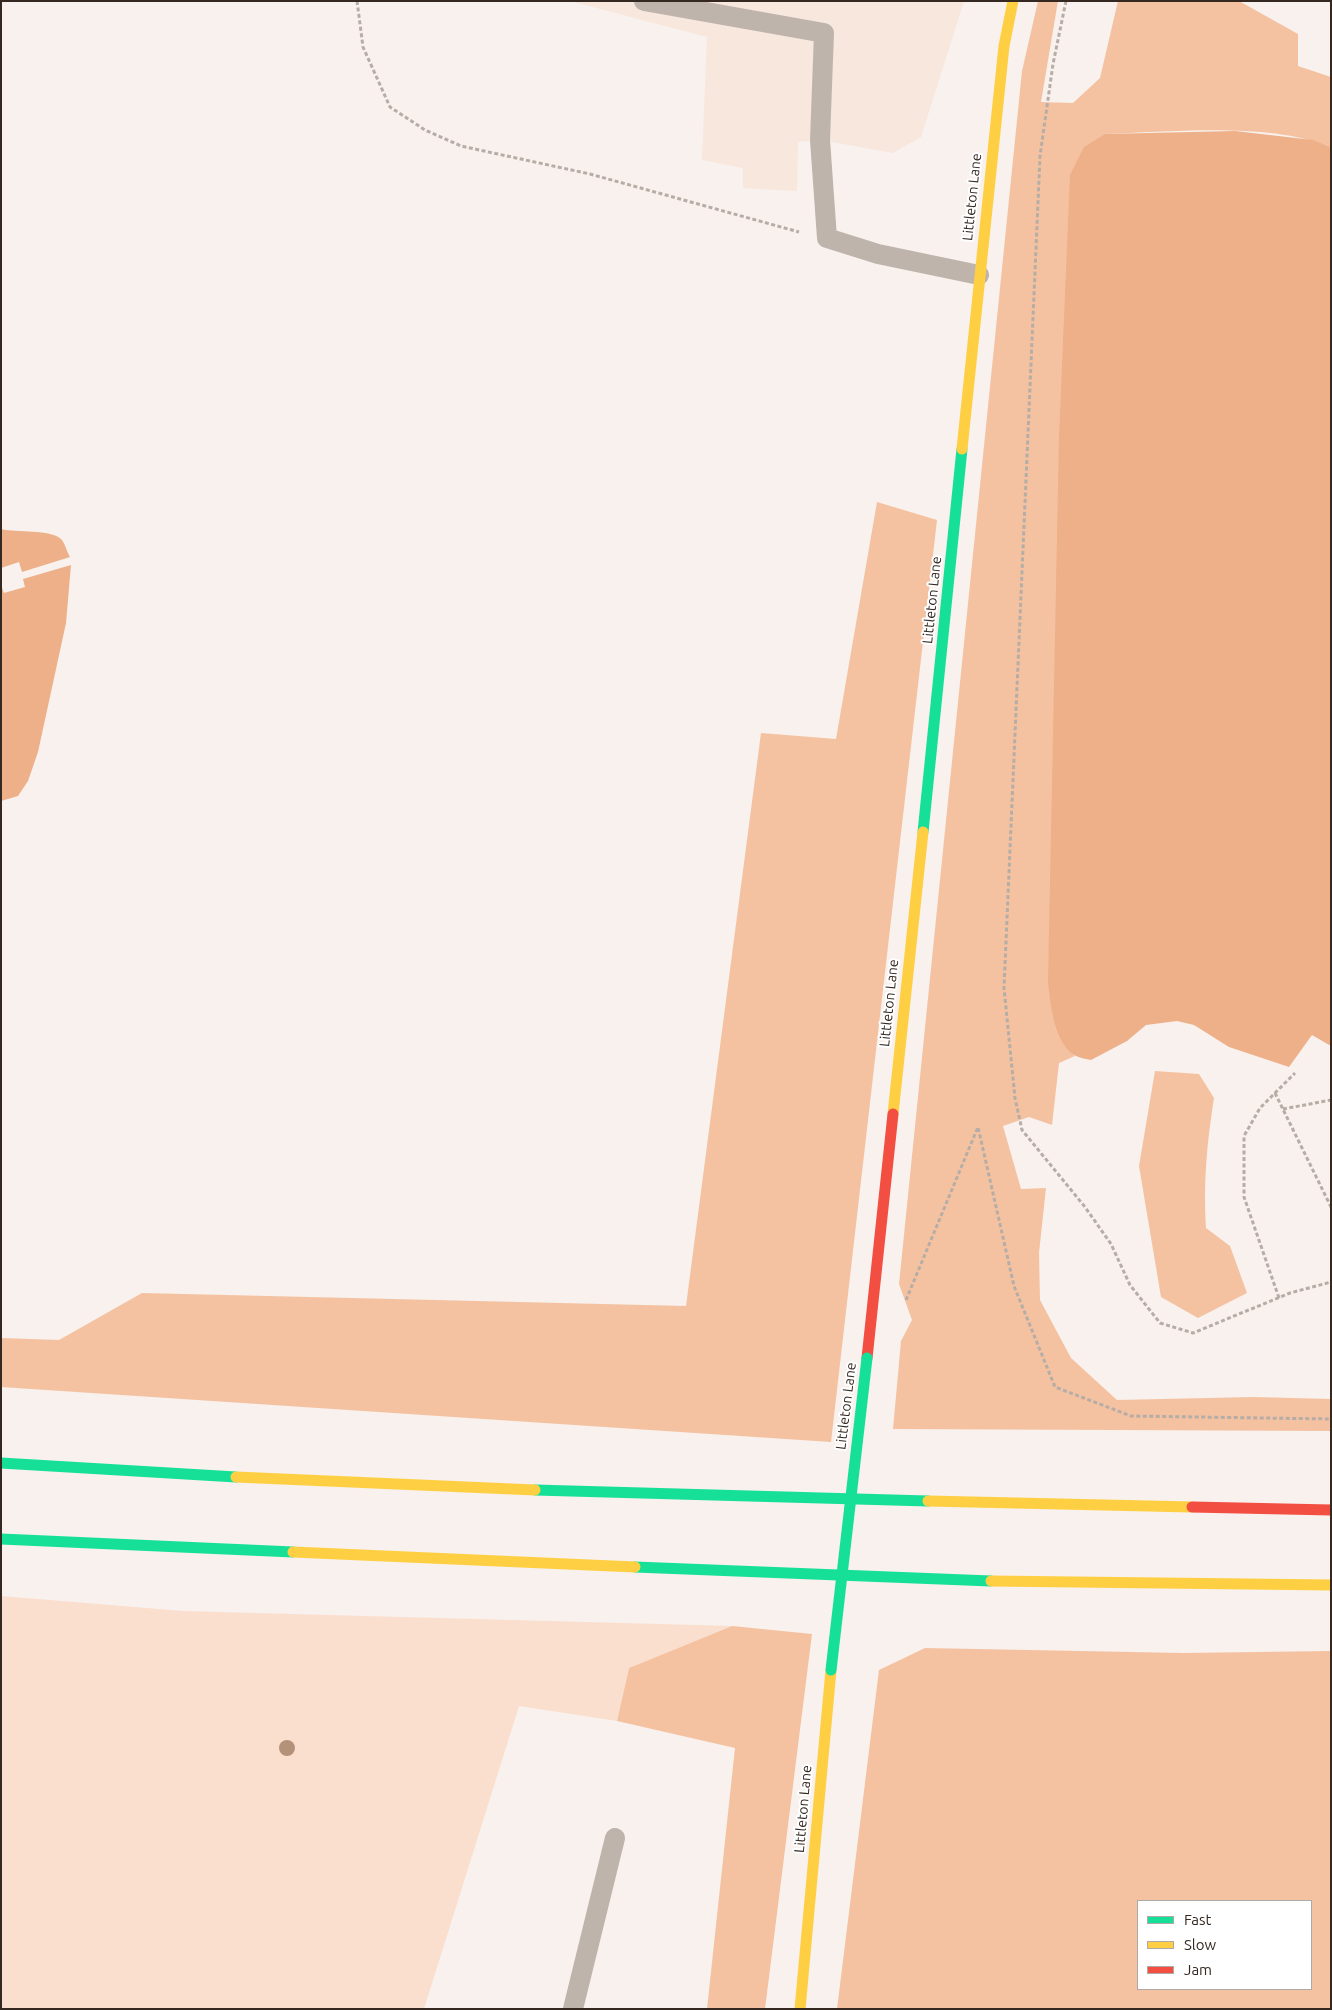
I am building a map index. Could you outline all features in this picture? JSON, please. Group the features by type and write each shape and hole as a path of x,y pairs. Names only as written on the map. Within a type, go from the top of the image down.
{"main road":[{"name":"Littleton Lane","path":"800,2009 831,1670 867,1358 940,672 979,275 1004,46 1013,1"},
{"path":"1,1463 293,1481 679,1495 1331,1510"},
{"path":"1,1539 926,1580 1331,1585"}],"lane":[{"path":"644,1 824,33 820,140 827,238 878,254 979,275"},
{"path":"573,2009 615,1838"}],"path":[{"path":"357,1 363,47 390,107 425,130 461,146 590,174 782,229 827,238"},
{"path":"1066,1 1053,64 1040,166 1004,988 1015,1098 1022,1130 1085,1207 1111,1244 1130,1285 1160,1323 1193,1333 1279,1298 1331,1282"},
{"path":"1279,1298 1244,1197 1244,1136 1260,1108 1295,1073"},
{"path":"1275,1093 1331,1207"},
{"path":"1283,1109 1331,1100"},
{"path":"904,1305 978,1127 1014,1286 1055,1387 1131,1416 1331,1419"}],"shaded area":[{"path":"570,1 964,1 921,137 893,153 821,140 798,142 797,191 743,188 743,168 702,160 707,37"},
{"path":"1038,1 1058,1 1041,102 1073,103 1100,78 1118,1 1239,1 1298,34 1298,66 1331,77 1331,147 1306,139 1250,131 1220,130 1105,134 1063,1042 1075,1056 1059,1063 1052,1125 1029,1117 1003,1126 1021,1189 1046,1188 1039,1253 1040,1300 1071,1358 1117,1400 1253,1397 1331,1399 1331,1431 893,1429 901,1341 912,1320 899,1284 1022,71"},
{"path":"1235,131 1313,140 1331,147 1331,1046 1312,1035 1289,1067 1229,1047 1194,1025 1177,1021 1146,1025 1127,1041 1091,1060 1076,1056 1063,1043 1054,1022 1048,981 1059,437 1070,175 1084,147 1105,134"},
{"path":"877,502 937,520 831,1442 1,1387 1,1338 59,1340 142,1293 686,1306 761,733 836,739"},
{"path":"1,529 41,532 56,536 61,539 70,557 22,572 19,562 1,568"},
{"path":"71,565 66,623 38,752 28,781 18,796 1,801 1,585 4,593 25,587 23,579"},
{"path":"1155,1071 1199,1074 1214,1098 1206,1163 1206,1228 1230,1246 1247,1293 1198,1318 1161,1297 1139,1166"},
{"path":"1,1596 183,1611 732,1626 629,1668 617,1721 519,1706 424,2009 1,2009"},
{"path":"732,1626 812,1634 765,2009 707,2009 735,1748 617,1721 629,1668"},
{"path":"925,1648 1183,1653 1331,1651 1331,2009 837,2009 879,1670"}],"traffic: fast":[{"path":"923,832 962,449"},
{"path":"831,1670 867,1358"},
{"path":"1,1463 236,1477"},
{"path":"535,1490 928,1501"},
{"path":"1,1539 293,1552"},
{"path":"635,1567 991,1581"}],"traffic: slow":[{"path":"962,449 1004,46 1013,1"},
{"path":"893,1114 923,832"},
{"path":"236,1477 535,1490"},
{"path":"928,1501 1192,1507"},
{"path":"293,1552 635,1567"},
{"path":"991,1581 1331,1585"},
{"path":"800,2009 831,1670"}],"traffic: jam":[{"path":"867,1358 893,1114"},
{"path":"1192,1507 1331,1510"}]}
